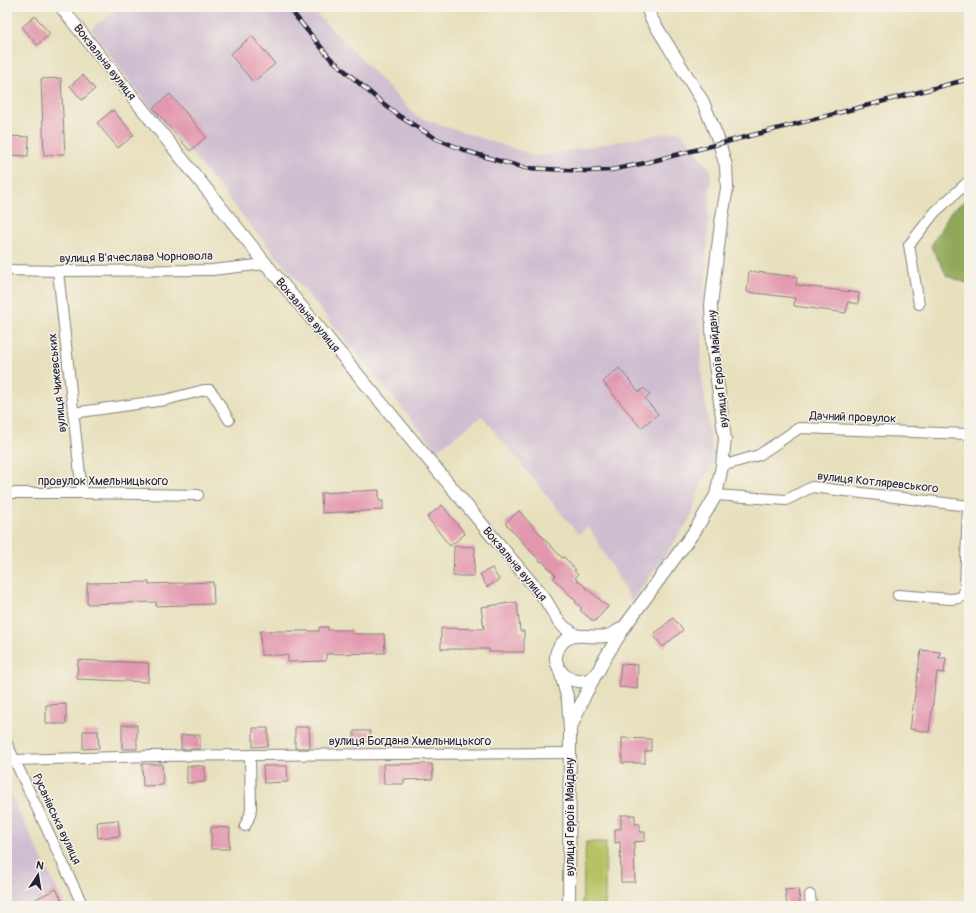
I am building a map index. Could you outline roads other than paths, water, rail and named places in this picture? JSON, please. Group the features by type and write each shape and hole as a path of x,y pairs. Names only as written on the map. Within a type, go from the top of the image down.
{"street":[{"name":"Вокзальна вулиця","path":"62,7 266,264 545,599 557,619 564,627 580,636"},
{"name":"вулиця Героїв Майдану","path":"570,728 599,668 625,626 696,529 716,495 722,466 725,439 713,350 711,305 727,188 726,166 718,139 703,102 651,18 646,7"},
{"path":"919,304 909,245 935,212 969,181"},
{"name":"вулиця В'ячеслава Чорновола","path":"7,270 212,270 266,264"},
{"name":"вулиця Чижевських","path":"58,271 82,493"},
{"path":"73,413 165,400 204,390 210,390 229,420"},
{"name":"Дачний провулок","path":"722,466 759,455 799,428 969,434"},
{"name":"вулиця Котляревського","path":"716,495 786,500 812,487 968,506 965,589 963,595 959,598 951,599 898,594"},
{"name":"провулок Хмельницького","path":"7,493 198,495"},
{"name":"Вокзальна вулиця","path":"557,619 559,632 558,649"},
{"name":"вулиця Героїв Майдану","path":"569,906 570,728 568,700 556,660 558,649 566,640 572,637 607,636 617,632 625,626"},
{"path":"560,671 569,679 581,681 592,677 599,668 601,651 594,641 580,636"},
{"name":"Русанівська вулиця","path":"7,744 83,906"},
{"name":"вулиця Богдана Хмельницького","path":"15,760 153,756 570,753"},
{"path":"244,826 250,816 251,809 250,755"},
{"path":"810,895 810,906"}],"railway":[{"path":"288,7 330,58 399,116 435,138 466,151 526,168 586,171 611,170 645,163 969,79"}]}
